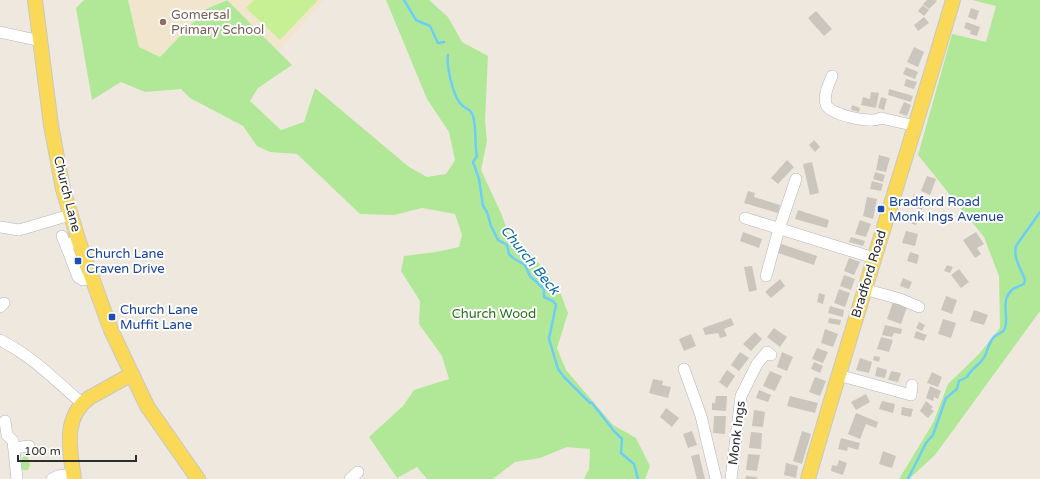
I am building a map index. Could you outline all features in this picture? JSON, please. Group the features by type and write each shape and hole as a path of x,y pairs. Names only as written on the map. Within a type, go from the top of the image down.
{"main road":[{"name":"Church Lane","path":"35,0 51,126 70,215 73,245 92,278 111,330 151,412 198,479"},
{"name":"Bradford Road","path":"808,479 864,289 916,126 953,0"},
{"path":"74,476 69,434 72,421 82,403 132,374"}],"street":[{"path":"0,32 41,41"},
{"path":"832,76 826,93 826,104 832,112 869,121 876,121 881,118 916,126"},
{"path":"766,276 779,229 796,179"},
{"path":"0,227 19,230 70,215"},
{"path":"745,218 874,258"},
{"path":"62,236 73,245"},
{"path":"864,289 900,299 919,307"},
{"path":"0,340 25,354 56,378 82,403"},
{"name":"Monk Ings","path":"731,479 741,396 757,364 767,351"},
{"name":"Monk Ings","path":"684,370 701,416 716,479"},
{"path":"838,375 911,395 912,385"},
{"path":"5,421 7,435 13,441 17,479"},
{"path":"14,448 29,446"},
{"path":"52,479 58,476 74,476"}],"shaded area":[{"name":"Gomersal Primary School","path":"128,0 223,0 206,9 160,57 139,47"},
{"name":"Gomersal Primary School","path":"227,0 324,0 279,51"}],"green space":[{"name":"Church Wood","path":"84,0 128,0 139,47 160,57 206,9 227,0 292,65 258,88 250,101 281,130 304,122 315,88 409,167 427,177 446,174 455,160 449,132 427,99 386,0 429,0 448,17 462,42 488,56 485,121 487,141 481,170 501,213 510,238 528,251 547,273 560,292 568,313 557,348 566,370 613,425 636,438 650,466 645,479 584,479 589,469 590,449 567,447 540,458 515,462 493,479 427,479 417,467 397,478 369,437 403,406 414,390 449,379 442,356 419,324 420,301 401,271 404,256 436,252 459,247 462,235 455,214 422,208 394,215 360,214 297,154 270,152 257,146 243,126 190,98 181,89 145,92 121,82 92,100 76,8"},
{"name":"Gomersal Primary School","path":"254,0 318,0 280,40 246,8"},
{"path":"972,0 1040,0 1040,311 935,455 909,479 899,479 933,423 948,384 979,354 1000,328 999,276 984,237 918,155 952,34 986,42 996,6"},
{"path":"27,455 30,465 28,470 21,470 22,458"}],"building":[{"path":"927,0 937,1 929,9 923,4"},
{"path":"923,5 929,10 924,16 918,11"},
{"path":"971,8 979,11 976,20 968,17"},
{"path":"816,11 832,29 824,36 808,18"},
{"path":"924,17 929,23 918,31 914,25"},
{"path":"966,22 980,27 977,36 970,34 971,31 964,28"},
{"path":"914,47 924,52 918,67 907,62"},
{"path":"906,67 918,72 915,79 903,74"},
{"path":"906,79 917,82 914,89 904,86"},
{"path":"889,89 913,96 911,102 888,95"},
{"path":"871,92 879,93 876,108 861,105 863,97 870,99"},
{"path":"881,97 887,99 884,110 878,108"},
{"path":"904,102 911,105 907,116 899,113"},
{"path":"852,105 860,108 859,112 851,110"},
{"path":"814,140 820,147 815,152 809,145"},
{"path":"879,155 890,158 886,172 876,170"},
{"path":"787,160 794,167 778,184 771,178"},
{"path":"812,162 819,193 810,195 803,164"},
{"path":"875,172 885,175 883,182 873,179"},
{"path":"927,176 936,179 930,195 921,191"},
{"path":"872,181 883,184 881,191 870,189"},
{"path":"748,191 755,193 754,197 780,205 778,213 744,203"},
{"path":"914,194 923,197 920,204 923,205 922,210 910,205"},
{"path":"867,197 877,199 873,219 863,216"},
{"path":"798,210 829,220 827,228 795,219"},
{"path":"910,212 919,215 916,225 907,222"},
{"path":"860,220 871,224 866,237 855,234"},
{"path":"906,231 918,234 915,246 902,243"},
{"path":"743,232 762,239 759,248 740,241"},
{"path":"976,232 984,244 977,248 981,254 975,258 963,240"},
{"path":"851,237 865,241 863,246 849,242"},
{"path":"781,244 817,256 814,265 778,253"},
{"path":"910,252 919,255 917,264 907,261"},
{"path":"849,258 860,262 854,275 844,271"},
{"path":"947,265 953,267 950,273 944,271"},
{"path":"752,266 757,290 749,292 744,267"},
{"path":"959,269 969,282 961,288 951,275"},
{"path":"844,275 855,279 851,290 840,286"},
{"path":"903,278 912,282 909,289 900,286"},
{"path":"780,279 785,286 771,298 765,292"},
{"path":"839,289 850,293 845,307 834,303"},
{"path":"819,293 825,295 823,304 817,302"},
{"path":"946,296 957,300 952,314 941,310"},
{"path":"893,302 907,307 901,324 887,319"},
{"path":"830,306 844,310 843,317 828,313"},
{"path":"974,310 988,315 984,325 970,321"},
{"path":"731,318 734,325 724,329 727,336 720,338 718,333 705,335 703,328"},
{"path":"829,318 841,320 840,325 828,323"},
{"path":"943,319 956,323 951,338 938,334"},
{"path":"919,322 925,325 922,331 916,328"},
{"path":"885,325 902,329 901,334 894,333 892,337 882,335"},
{"path":"774,328 787,337 780,347 767,337"},
{"path":"825,329 838,334 833,347 821,343"},
{"path":"916,331 927,335 924,341 914,338"},
{"path":"755,332 762,339 751,351 743,344"},
{"path":"691,334 696,346 684,351 679,339"},
{"path":"881,337 893,340 889,352 877,349"},
{"path":"817,348 828,352 823,363 812,359"},
{"path":"740,352 749,358 739,371 731,365"},
{"path":"782,352 793,357 787,371 777,367"},
{"path":"874,356 880,357 879,362 873,360"},
{"path":"860,358 872,362 869,373 856,370"},
{"path":"814,362 823,366 820,373 811,369"},
{"path":"877,367 887,370 885,378 875,376"},
{"path":"727,370 735,376 727,388 719,382"},
{"path":"770,371 782,376 775,391 763,386"},
{"path":"891,371 901,373 898,382 888,380"},
{"path":"932,372 942,377 938,387 927,383"},
{"path":"815,377 826,381 820,396 809,392"},
{"path":"653,379 663,381 662,385 671,387 668,398 649,393"},
{"path":"930,386 941,391 938,399 934,397 933,401 926,398"},
{"path":"759,390 771,395 768,402 756,398"},
{"path":"866,394 870,402 856,410 851,402"},
{"path":"716,396 727,396 726,411 712,410 712,403 715,403"},
{"path":"790,396 818,403 815,413 787,406"},
{"path":"882,401 895,404 893,413 879,409"},
{"path":"926,401 933,407 931,409 934,411 928,418 920,411"},
{"path":"902,407 913,409 911,417 901,415"},
{"path":"666,408 679,418 672,427 660,417"},
{"path":"754,410 765,412 763,427 752,426"},
{"path":"856,413 878,422 876,428 866,424 860,439 848,434"},
{"path":"714,416 726,416 725,434 713,433"},
{"path":"692,431 697,445 688,448 683,434"},
{"path":"802,431 811,434 802,464 793,461"},
{"path":"751,432 762,433 761,449 749,448"},
{"path":"841,438 860,443 858,450 848,447 847,451 838,449"},
{"path":"883,451 896,456 892,468 879,464"},
{"path":"699,454 705,479 697,479 691,456"},
{"path":"748,454 760,455 757,471 746,470"},
{"path":"839,460 847,463 843,475 831,471 832,465 837,466"},
{"path":"786,463 798,466 796,478 784,475"},
{"path":"746,476 757,477 757,479 745,479"}],"waterway":[{"name":"Church Beck","path":"404,0 416,20 430,26 438,43 444,42"},
{"name":"Church Beck","path":"448,55 449,72 457,99 463,106 471,111 473,116 477,156 473,162 479,179 483,206 487,212 491,226 498,240 507,245 509,254 525,265 530,276 544,289 544,297 553,301 556,305 549,339 558,369 564,377 590,403 592,403 622,439 621,453 634,464 638,479"},
{"path":"908,479 926,443 933,435 946,398 957,389 959,381 967,377 983,359 990,342 994,337 1004,330 1006,325 1006,299 1013,289 1024,284 1025,280 1016,259 1016,246 1040,212"}],"place":[{"name":"Gomersal Primary School","path":"163,22"},
{"name":"Bradford Road Monk Ings Avenue","path":"881,209"},
{"name":"Church Lane Craven Drive","path":"78,261"},
{"name":"Church Lane Muffit Lane","path":"112,317"}]}
